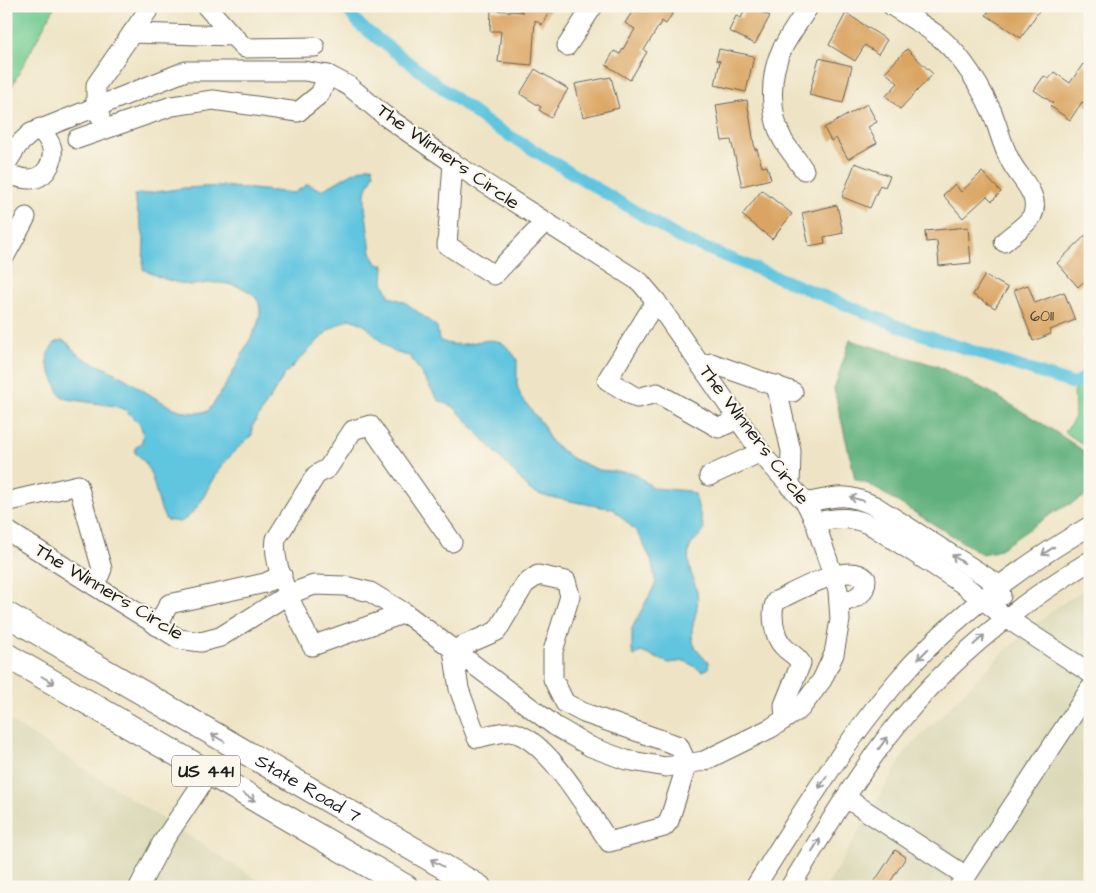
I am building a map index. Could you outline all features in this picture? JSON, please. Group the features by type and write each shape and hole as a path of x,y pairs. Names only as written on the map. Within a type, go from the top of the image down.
{"main road":[{"name":"State Road 7","path":"6,614 479,887"},
{"name":"State Road 7","path":"6,655 406,887"},
{"path":"136,731 166,734 178,733 193,723"},
{"path":"214,776 244,766 276,771"}],"street":[{"path":"105,129 96,106 96,85 151,6"},
{"path":"206,6 245,48 315,47"},
{"path":"567,46 593,6"},
{"path":"804,170 783,141 776,122 773,101 774,77 782,49 809,6"},
{"path":"892,6 936,34 957,56 976,81 992,114 1003,147 1016,172 1031,191 1034,202 1032,216 1004,242"},
{"path":"132,33 233,36"},
{"name":"The Winners Circle","path":"6,164 12,143 40,128 186,71 304,71 328,75 349,86 385,116 453,163 544,223 640,282 656,301 761,452 806,503 815,522 833,575 840,602 840,620 834,654 822,680 800,708 770,728 704,761 666,767 626,760 591,747 555,726 405,613 370,592 345,586 314,585 289,594 220,637 201,642 179,639 6,530"},
{"path":"77,139 172,106 213,100 298,112 320,94 328,75"},
{"path":"6,174 28,179 40,177 47,170 52,159 52,147 40,128"},
{"path":"453,163 447,245 494,275 544,223"},
{"path":"6,254 26,217"},
{"path":"656,301 606,380 637,398 657,393 719,428 738,419"},
{"path":"701,366 711,363 785,389 791,451 790,487"},
{"path":"405,613 312,646 289,594 274,551 276,539 316,475 328,468 353,430 360,426 370,425 452,542"},
{"path":"709,476 761,452"},
{"path":"6,502 78,484 102,569 95,586"},
{"path":"806,503 841,495 861,499 999,585 1006,617"},
{"path":"815,522 837,517 860,520 982,598 1006,617 1090,673"},
{"path":"889,537 899,521"},
{"path":"755,887 839,757 877,706 922,655 982,598 1090,526"},
{"path":"790,887 846,798 886,740 920,699 953,664 1006,617 1090,561"},
{"path":"784,719 784,705 800,663 796,656 784,648 777,639 772,608 776,601 833,575 853,572 861,574 866,579 866,587 861,594 855,599 840,602"},
{"path":"157,626 169,604 265,582 282,575"},
{"path":"538,576 566,581 570,596 553,651 553,679 565,703 584,713 678,746 687,764 669,821 664,826 609,842 556,763 526,740 510,732 477,738 459,689 453,650 497,631 525,584 538,576"},
{"path":"846,798 963,882 1090,689"},
{"path":"140,886 162,843 214,776"}],"shaded area":[{"path":"1090,586 1090,887 826,887 906,751 1006,650 1057,607"},
{"path":"6,718 268,887 6,887"}],"green space":[{"path":"6,6 55,6 6,97"},
{"path":"850,340 937,366 990,392 1051,429 1081,449 1090,459 1090,494 1056,511 997,551 982,554 870,485 855,479 834,389"},
{"path":"1090,374 1090,449 1065,432 1075,417 1074,384"}],"water":[{"path":"372,166 374,173 365,193 371,252 377,264 384,265 383,282 390,297 405,302 437,327 439,340 447,343 464,344 493,340 505,345 517,359 517,385 521,397 543,425 551,442 573,459 599,470 634,473 654,488 689,491 695,494 704,530 691,545 688,556 698,602 692,636 699,653 709,662 708,669 702,671 685,661 669,663 641,652 634,656 632,652 632,628 656,583 651,559 637,532 613,509 544,496 531,491 455,408 438,400 410,356 390,349 366,326 358,322 348,319 329,330 285,374 252,427 252,435 221,467 192,513 180,522 166,520 147,466 135,453 135,448 141,443 143,437 141,426 125,410 115,406 67,399 60,395 47,363 48,353 55,343 62,340 68,343 83,358 115,373 173,408 189,413 208,411 229,379 258,324 260,315 259,303 250,292 243,288 219,283 184,284 159,277 143,269 144,239 134,195 185,188 221,186 294,193 308,184 321,190 359,170"}],"building":[{"path":"514,6 552,6 542,25 535,20 532,65 498,62 501,31 490,31 491,10 523,12"},
{"path":"636,6 666,6 674,11 666,24 662,21 644,50 647,52 630,80 606,65 614,51 620,54 635,29 625,23"},
{"path":"747,6 770,16 755,44 729,31 736,16 741,18"},
{"path":"992,6 1042,6 1021,38 986,15"},
{"path":"846,13 887,40 878,54 865,45 855,61 829,45"},
{"path":"719,49 754,56 746,92 715,85 720,61 716,60"},
{"path":"907,49 933,74 900,109 886,96 898,83 885,72"},
{"path":"819,58 852,66 843,103 809,95"},
{"path":"1083,64 1090,69 1090,107 1082,102 1070,120 1050,106 1053,103 1034,90 1044,76 1049,79 1054,72 1070,83"},
{"path":"535,69 568,89 551,118 539,110 541,107 520,94"},
{"path":"611,77 619,108 583,117 575,84"},
{"path":"747,100 755,150 757,149 762,167 767,166 771,179 742,186 731,140 722,141 716,105"},
{"path":"867,104 877,122 868,127 877,143 848,159 836,138 831,141 824,128"},
{"path":"855,163 890,176 885,187 880,185 870,208 842,197"},
{"path":"982,172 1001,192 992,201 987,196 963,218 943,195 955,184 961,192"},
{"path":"762,190 792,214 772,239 742,215"},
{"path":"837,205 843,233 824,237 825,243 809,246 802,213"},
{"path":"968,227 971,263 939,266 937,241 926,242 925,231"},
{"path":"1090,231 1090,276 1078,287 1057,263"},
{"path":"985,275 1008,288 995,308 973,295"},
{"path":"1028,285 1035,303 1064,292 1075,320 1050,330 1051,334 1033,341 1014,290"},
{"path":"895,850 906,857 887,887 871,887"}],"waterway":[{"path":"344,6 361,26 488,123 680,238 908,330 1074,384 1090,374"}]}
